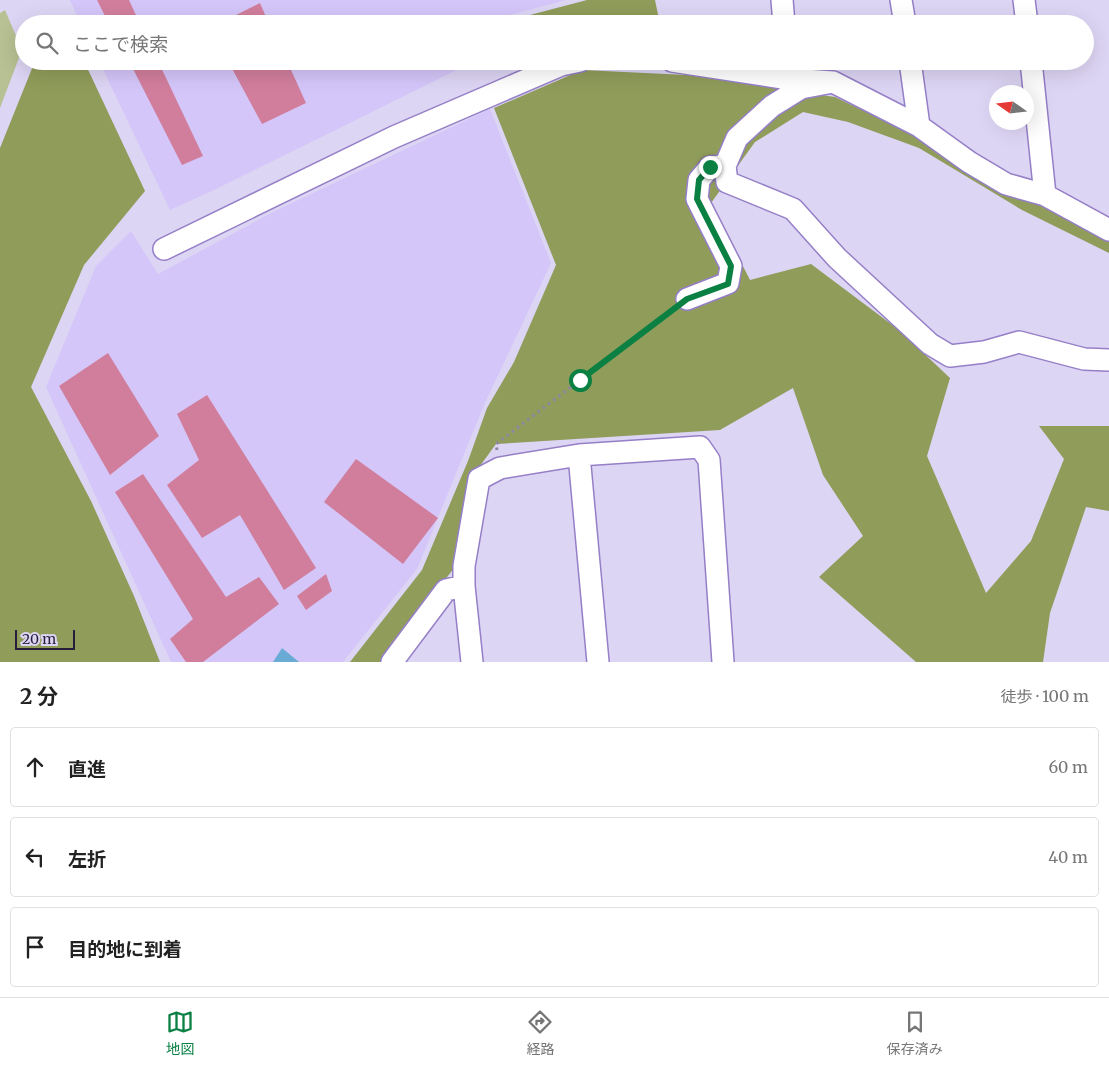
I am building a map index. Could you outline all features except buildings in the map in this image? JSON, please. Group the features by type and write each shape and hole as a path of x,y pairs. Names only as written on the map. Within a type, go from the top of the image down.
{"street":[{"path":"782,0 783,15"},
{"path":"901,0 904,15"},
{"path":"1024,0 1026,15"},
{"path":"164,249 394,137 549,70"},
{"path":"788,70 833,82 919,126 969,162 1006,184 1045,195 1109,230"},
{"path":"911,70 919,126"},
{"path":"1032,70 1045,195"},
{"path":"833,82 801,88 772,106 737,138 725,166 727,182 793,209 837,258 930,344 950,356 984,352 1019,342 1084,359 1109,360"},
{"path":"687,299 728,284 731,266 697,199 699,180 710,167 725,166"},
{"path":"472,662 464,586 464,566 479,479 500,468 579,455 700,447 708,460 723,662"},
{"path":"579,455 598,662"},
{"path":"392,662 446,590 464,586"}],"path":[{"path":"500,468 496,444 687,299"}],"shaded area":[{"path":"70,0 566,0 510,15 77,15"},
{"path":"103,70 457,70 212,191 170,210"},
{"path":"490,109 551,263 484,405 417,569 343,662 171,662 46,387 96,266 131,231 158,274 273,212"}],"green space":[{"path":"587,0 655,0 658,15 530,15"},
{"path":"5,10 15,34 15,68 0,108 0,13"},
{"path":"31,70 88,70 145,191 84,265 31,387 91,501 134,596 160,662 0,662 0,148"},
{"path":"582,70 687,75 835,97 912,134 1109,238 1109,253 1022,210 919,148 848,122 803,112 755,142 711,203 750,280 811,264 899,330 950,378 927,456 986,593 1031,541 1064,459 1039,426 1109,426 1109,511 1086,507 1050,613 1043,662 916,662 819,577 863,536 823,475 793,388 720,430 496,444 477,470 455,567 380,662 350,662 422,570 468,461 487,408 514,362 556,265 494,108"}],"water":[{"path":"282,648 299,662 273,662"}],"route":[{"path":"580,380 687,299 728,284 731,266 697,199 699,180 710,167"}]}
